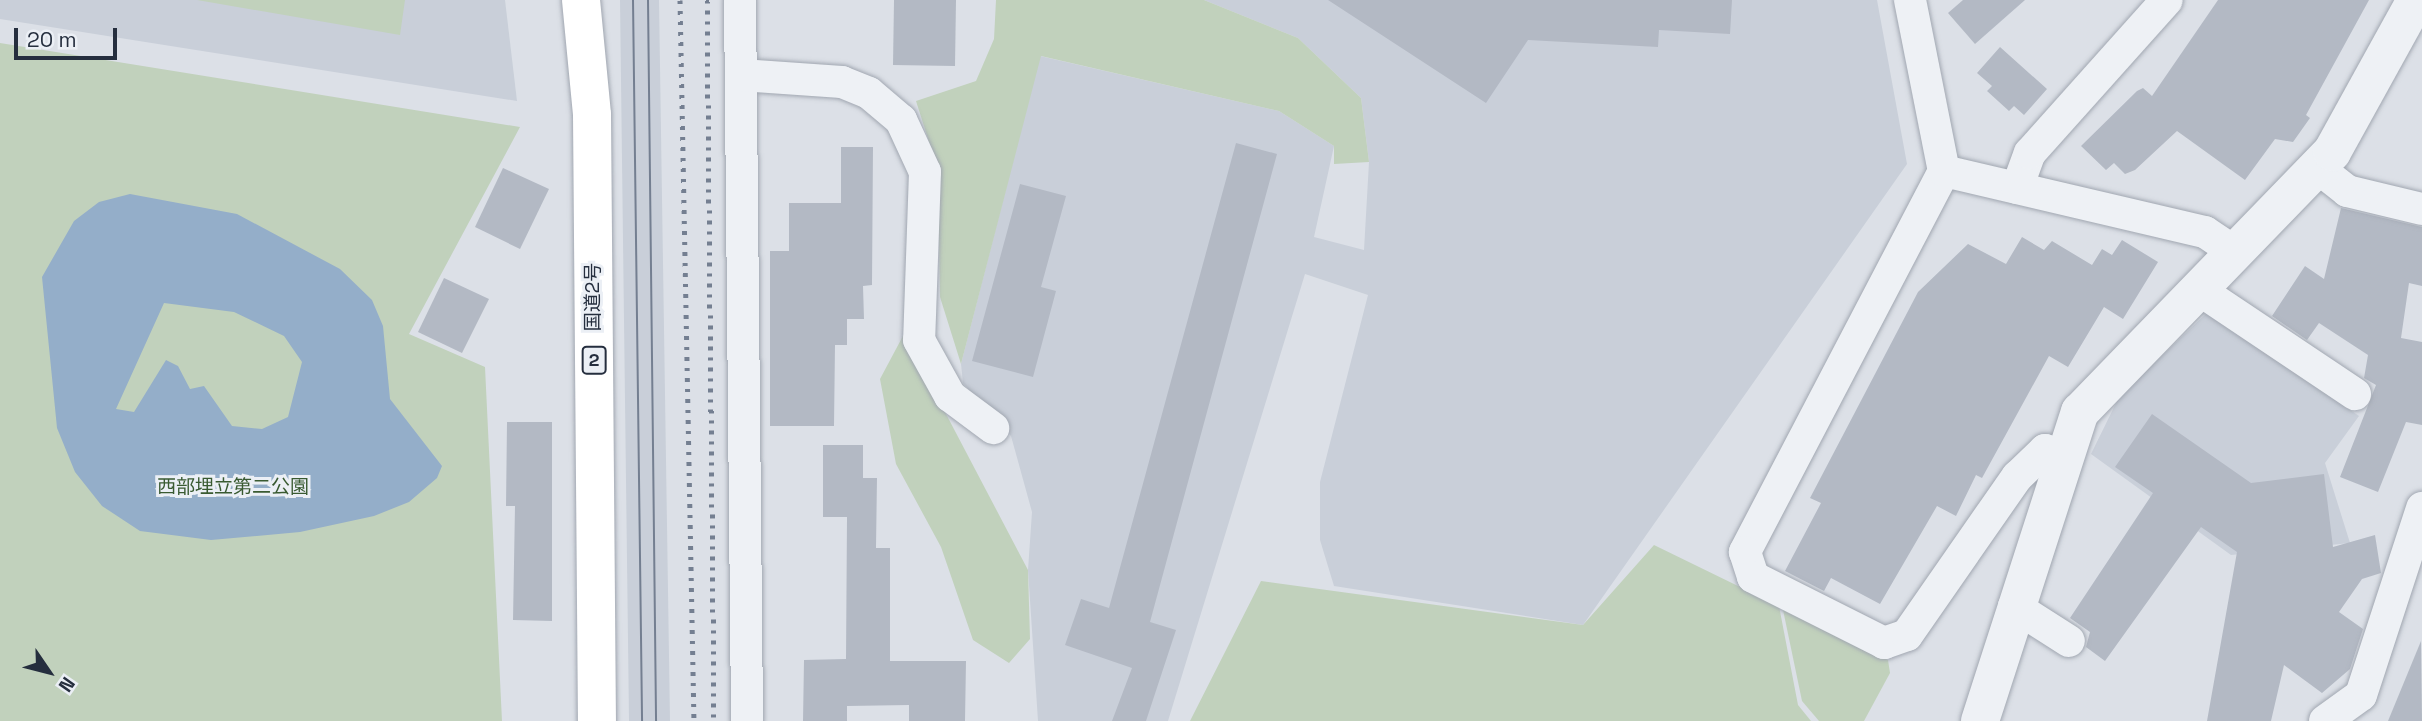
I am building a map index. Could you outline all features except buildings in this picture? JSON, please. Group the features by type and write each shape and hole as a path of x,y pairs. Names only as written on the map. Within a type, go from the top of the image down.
{"highway":[{"name":"国道2号","path":"581,0 592,115 597,721"}],"street":[{"path":"740,0 747,721"},
{"path":"1910,0 1944,171 1745,552 1754,577 1884,643 1907,635 2017,477 2045,450 2063,456"},
{"path":"2017,188 2029,153 2167,0"},
{"path":"1980,721 2063,456 2089,398 2318,168 2361,106 2416,0"},
{"path":"741,75 842,82 869,93 901,120 925,172 921,348 950,396 993,428"},
{"path":"2318,168 2347,191 2422,209"},
{"path":"1944,171 2205,232 2235,252"},
{"path":"2198,289 2355,394"},
{"path":"2325,721 2361,695 2412,577 2422,508"},
{"path":"2014,606 2068,641"}],"shaded area":[{"path":"0,0 505,0 517,101 0,19"},
{"path":"620,0 659,0 670,721 629,721"},
{"path":"1204,0 1877,0 1907,164 1583,625 1334,586 1320,540 1320,482 1368,295 1305,274 1168,721 1038,721 1028,570 1032,512 1011,436 963,383 961,364 1040,56 1279,111 1334,146 1314,237 1364,250 1369,162 1361,98 1298,38"},
{"path":"2207,313 2359,416 2325,463 2350,543 2231,555 2091,454 2120,395"}],"green space":[{"path":"197,0 405,0 400,35"},
{"path":"996,0 1204,0 1298,38 1361,98 1369,162 1334,164 1334,146 1279,111 1041,56 961,364 940,297 938,170 916,101 976,81 994,39"},
{"name":"西部埋立第二公園","path":"0,43 520,127 409,334 485,367 502,721 0,721"},
{"path":"904,334 1028,570 1030,639 1009,663 973,640 941,547 896,464 880,379"},
{"path":"1654,545 1779,606 1798,705 1811,721 1190,721 1261,581 1583,625"},
{"path":"1782,605 1888,660 1890,673 1864,721 1819,721 1802,701"}],"water":[{"path":"130,194 237,214 340,269 372,300 383,326 390,399 442,466 437,478 409,502 374,516 300,532 211,540 140,531 102,506 75,472 57,428 42,277 74,221 99,202","holes":["164,303 234,312 284,336 302,362 288,417 262,429 232,426 204,386 190,389 178,366 166,360 134,412 116,409"]}],"tram line":[{"path":"633,0 642,721"},
{"path":"648,0 656,721"}],"railway":[{"path":"680,0 694,721"},
{"path":"707,0 714,721"}]}
